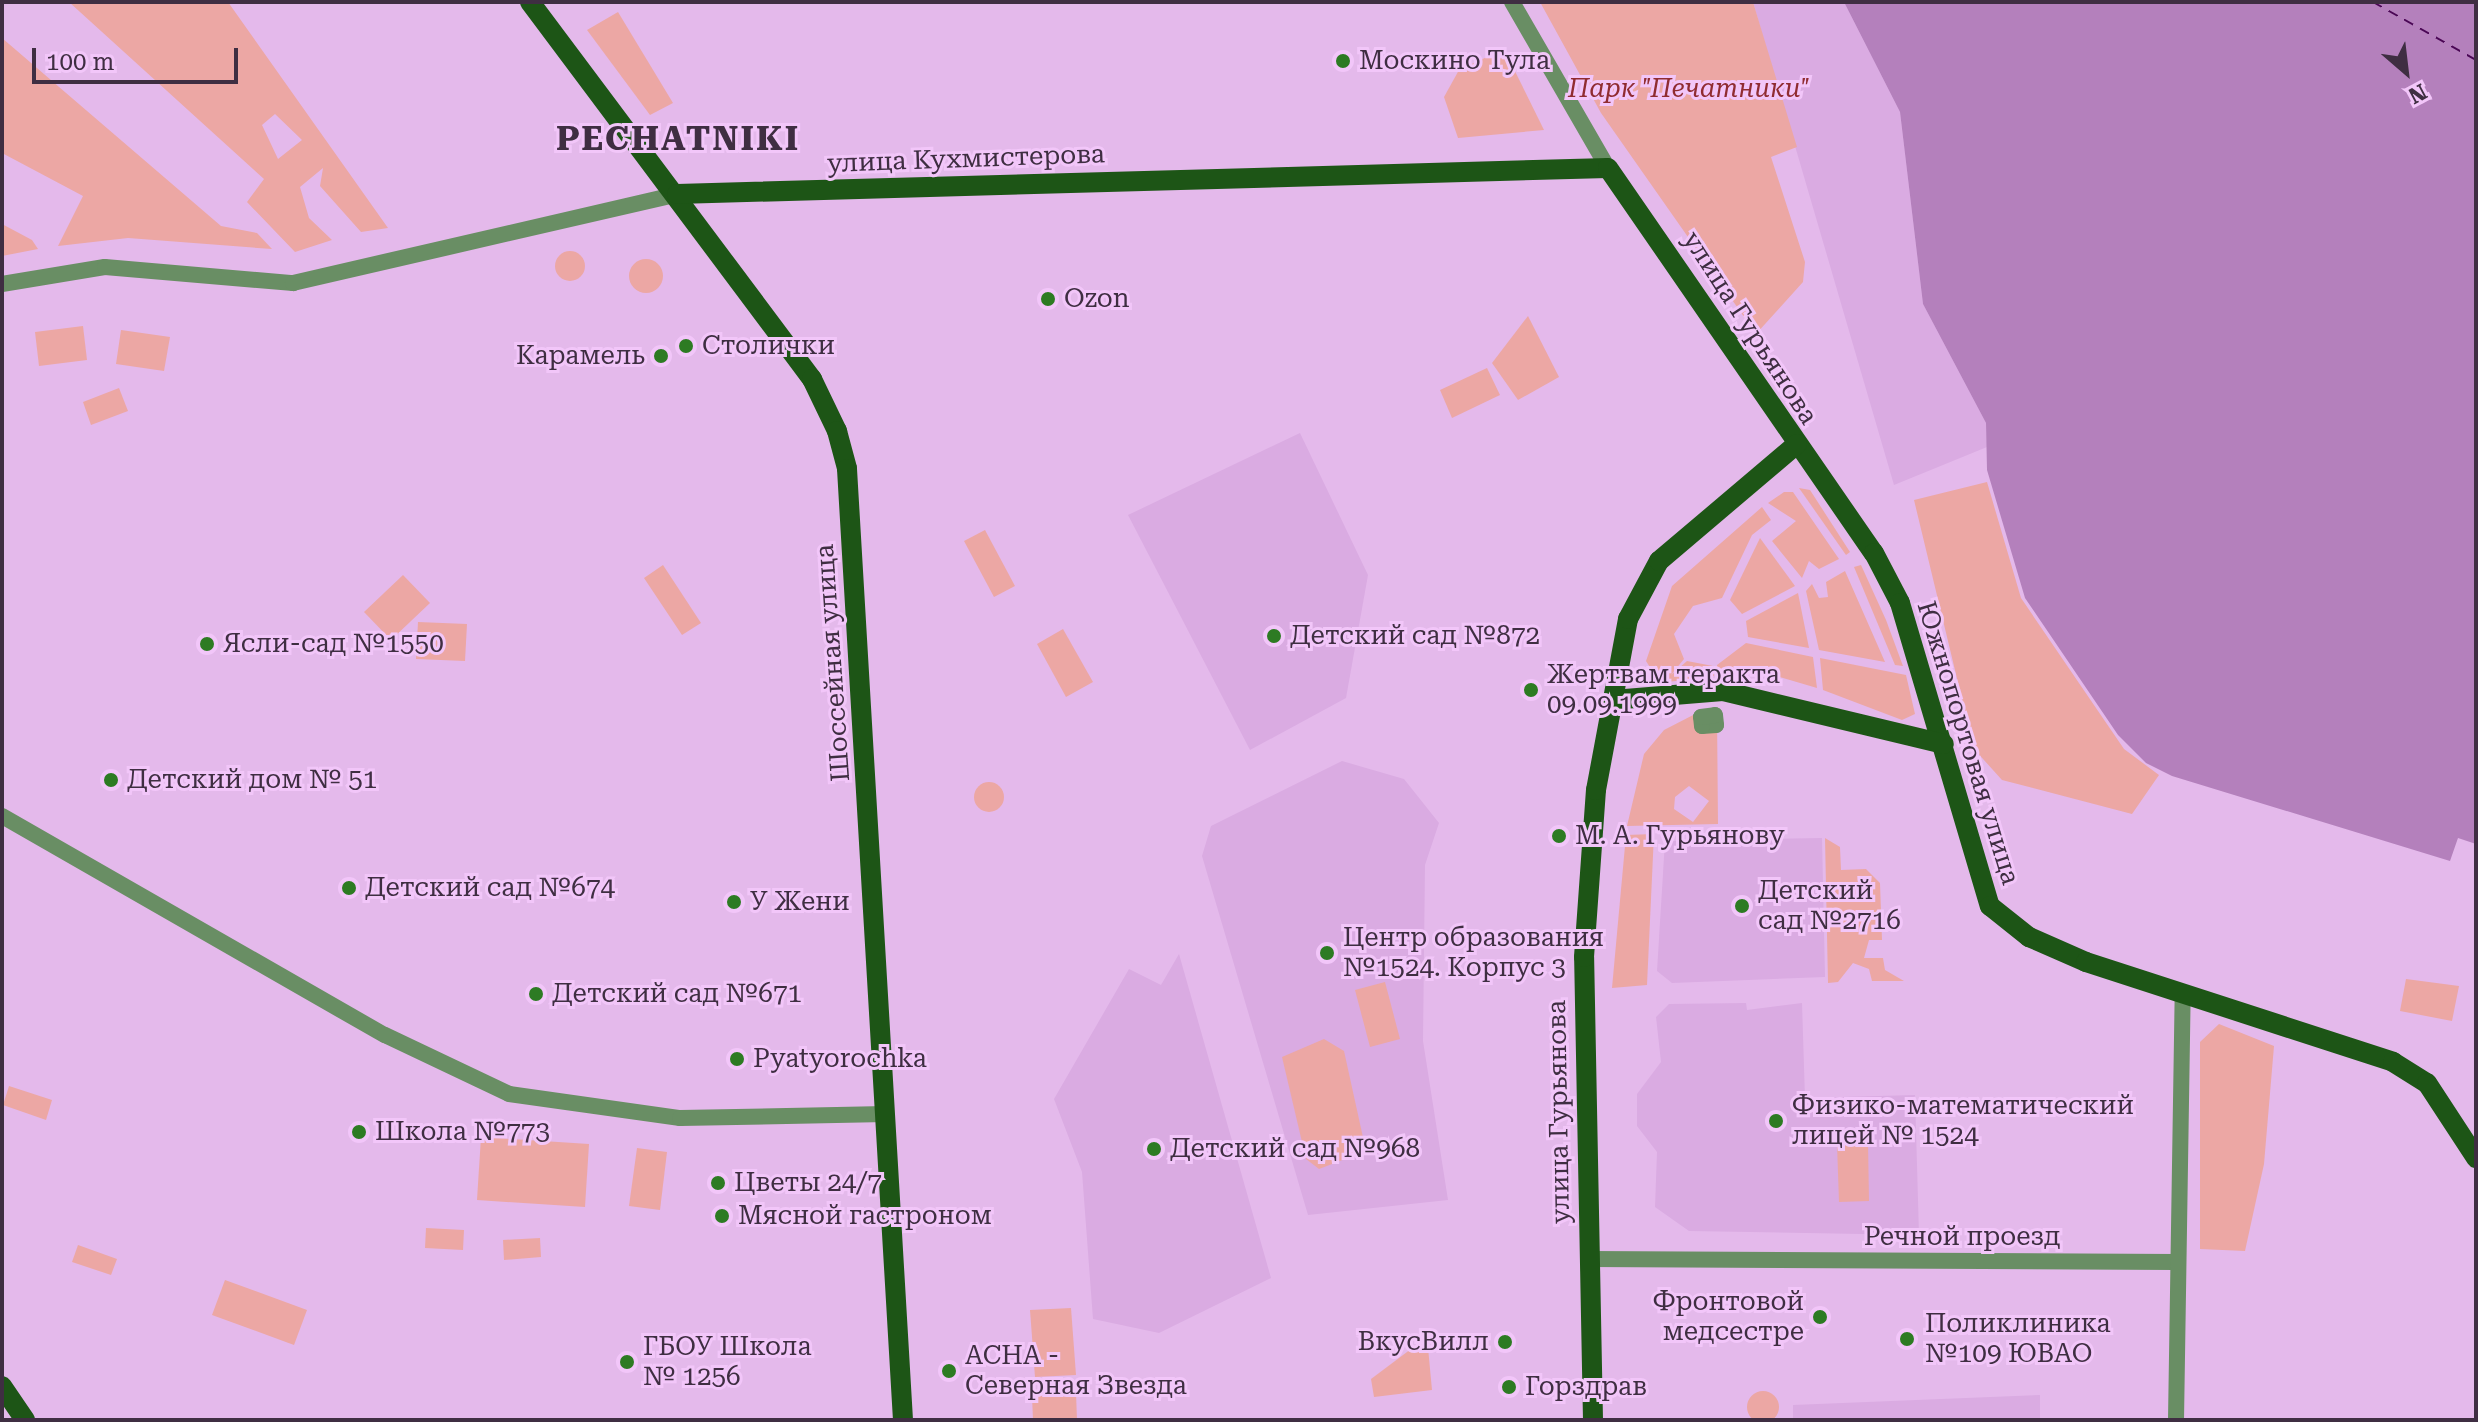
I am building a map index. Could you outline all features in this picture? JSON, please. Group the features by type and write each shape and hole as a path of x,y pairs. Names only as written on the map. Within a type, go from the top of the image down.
{"main road":[{"name":"Шоссейная улица","path":"530,2 677,194 827,403 847,469 903,1420"},
{"name":"улица Кухмистерова","path":"677,194 1608,168"},
{"name":"улица Гурьянова","path":"1593,1420 1584,957 1596,790 1628,619 1659,561 1797,444 1608,168"},
{"name":"Южнопортовая улица","path":"1797,444 1900,603 1990,906 2029,937 2183,995 2408,1070 2442,1103 2476,1158"},
{"path":"1613,700 1723,691 1944,744"},
{"path":"2,1386 25,1420"}],"street":[{"name":"улица Гурьянова","path":"1512,2 1608,168"},
{"name":"улица Кухмистерова","path":"2,284 105,267 293,283 677,194"},
{"path":"2,816 385,1035 509,1094 680,1118 886,1114"},
{"path":"2176,1420 2176,1262 2183,995"},
{"name":"Речной проезд","path":"1589,1259 2176,1262"}],"shaded area":[{"path":"1753,2 1844,2 1900,112 1923,304 1986,423 1987,447 1894,485"},
{"path":"1844,2 2476,2 2476,844 2458,838 2450,861 2172,776 2146,763 2118,735 2025,598 1987,470 1986,423 1923,304 1900,112"},
{"name":"Детский сад №872","path":"1300,433 1368,575 1346,698 1250,750 1128,515"},
{"name":"Центр образования №1524. Корпус 3","path":"1342,761 1404,779 1439,823 1425,865 1423,1041 1448,1200 1308,1215 1202,856 1211,826"},
{"name":"Детский сад №2716","path":"1822,838 1825,977 1672,983 1657,971 1665,841"},
{"name":"Детский сад №968","path":"1179,954 1271,1278 1159,1333 1093,1319 1082,1172 1054,1099 1129,969 1161,985"},
{"name":"Физико-математический лицей № 1524","path":"1746,1003 1747,1010 1802,1003 1805,1098 1915,1095 1919,1235 1689,1231 1655,1207 1657,1152 1637,1126 1637,1094 1661,1062 1656,1017 1669,1004"},
{"path":"2040,1395 2040,1420 1793,1420 1793,1405"}],"green space":[{"path":"69,2 228,2 388,228 361,232 320,186 323,168 300,187 309,218 332,240 295,252 247,202 264,179","holes":["275,114 302,140 278,159 262,125"]},
{"name":"Парк \"Печатники\"","path":"1540,2 1753,2 1797,147 1771,157 1805,262 1803,282 1756,334 1601,113"},
{"path":"618,12 673,103 650,115 587,30"},
{"path":"2,38 221,226 257,233 272,249 128,238 58,246 83,196 2,153"},
{"path":"1504,49 1544,130 1458,138 1444,97 1459,70"},
{"path":"2,224 32,240 38,249 2,256"},
{"path":"570,251 581,255 585,266 581,277 570,281 559,277 555,266 559,255"},
{"path":"646,259 658,264 663,276 658,288 646,293 634,288 629,276 634,264"},
{"path":"1528,316 1559,377 1518,400 1492,363"},
{"path":"83,326 87,360 39,366 35,332"},
{"path":"121,330 170,337 164,371 116,364"},
{"path":"1487,368 1500,395 1452,418 1440,390"},
{"path":"119,388 128,411 91,425 83,402"},
{"path":"1987,482 2021,598 2124,749 2159,775 2132,814 2002,780 1974,749 1914,500"},
{"path":"1799,488 1810,490 1850,552 1846,555"},
{"path":"1784,492 1793,492 1839,559 1819,569 1809,561 1802,578 1772,541 1796,521 1768,503"},
{"path":"1762,507 1771,520 1752,535 1722,598 1693,606 1674,634 1684,659 1671,675 1687,661 1713,666 1714,676 1660,683 1646,661 1672,586"},
{"path":"985,530 1015,586 994,597 964,541"},
{"path":"1760,538 1795,586 1742,614 1730,600"},
{"path":"663,565 701,623 682,635 644,578"},
{"path":"1861,565 1903,666 1895,665 1854,567"},
{"path":"1845,571 1885,662 1819,650 1806,591 1812,584 1819,598 1828,597 1826,582"},
{"path":"403,575 430,603 391,640 364,612"},
{"path":"1798,593 1809,648 1748,637 1746,621"},
{"path":"418,622 467,624 465,661 416,659"},
{"path":"1063,629 1093,682 1066,697 1037,644"},
{"path":"1746,643 1813,657 1817,688 1759,671 1717,676 1717,665"},
{"path":"1820,658 1906,675 1915,714 1902,720 1823,690"},
{"path":"1699,712 1717,712 1718,824 1627,826 1644,754 1664,730","holes":["1689,786 1709,801 1693,822 1674,809 1675,797"]},
{"path":"989,782 1000,786 1004,797 1000,808 989,812 978,808 974,797 978,786"},
{"path":"1654,834 1647,985 1612,988 1626,835"},
{"path":"1825,838 1840,847 1841,870 1866,869 1880,883 1882,940 1869,940 1864,958 1883,958 1885,970 1904,981 1872,981 1869,969 1853,963 1838,982 1828,983"},
{"path":"2406,979 2459,986 2452,1021 2400,1011"},
{"path":"1385,982 1400,1039 1370,1047 1355,990"},
{"path":"2219,1024 2274,1046 2264,1164 2245,1251 2200,1249 2200,1042"},
{"path":"1324,1039 1344,1051 1366,1151 1319,1169 1306,1159 1282,1057"},
{"path":"9,1086 52,1100 46,1120 3,1105"},
{"path":"481,1137 589,1144 585,1207 477,1200"},
{"path":"1868,1143 1869,1201 1839,1202 1837,1144"},
{"path":"637,1148 667,1152 660,1210 629,1206"},
{"path":"426,1228 464,1230 463,1250 425,1248"},
{"path":"540,1238 541,1257 504,1260 503,1240"},
{"path":"78,1245 117,1259 111,1275 72,1262"},
{"path":"225,1280 307,1310 294,1345 212,1315"},
{"path":"1071,1308 1076,1375 1035,1377 1030,1310"},
{"path":"1427,1337 1432,1390 1374,1397 1371,1379"},
{"path":"1763,1391 1775,1395 1779,1407 1775,1419 1763,1423 1751,1419 1747,1407 1751,1395"},
{"path":"1076,1393 1077,1420 1033,1420 1032,1396"}],"ferry route":[{"path":"2373,2 2476,60"}],"place":[{"name":"Москино Тула","path":"1343,61"},
{"name":"Ozon","path":"1048,299"},
{"name":"Столички","path":"686,346"},
{"name":"Карамель","path":"661,356"},
{"name":"Детский сад №872","path":"1274,636"},
{"name":"Ясли-сад №1550","path":"207,644"},
{"name":"Жертвам теракта 09.09.1999","path":"1531,690"},
{"name":"Детский дом № 51","path":"111,780"},
{"name":"М. А. Гурьянову","path":"1559,836"},
{"name":"Детский сад №674","path":"349,888"},
{"name":"У Жени","path":"734,902"},
{"name":"Детский сад №2716","path":"1742,906"},
{"name":"Центр образования №1524. Корпус 3","path":"1327,953"},
{"name":"Детский сад №671","path":"536,994"},
{"name":"Pyatyorochka","path":"737,1059"},
{"name":"Физико-математический лицей № 1524","path":"1776,1121"},
{"name":"Школа №773","path":"359,1132"},
{"name":"Детский сад №968","path":"1154,1149"},
{"name":"Цветы 24/7","path":"718,1183"},
{"name":"Мясной гастроном","path":"722,1216"},
{"name":"Фронтовой медсестре","path":"1820,1317"},
{"name":"Поликлиника №109 ЮВАО","path":"1907,1339"},
{"name":"ВкусВилл","path":"1505,1342"},
{"name":"ГБОУ Школа № 1256","path":"627,1362"},
{"name":"АСНА - Северная Звезда","path":"949,1371"},
{"name":"Горздрав","path":"1509,1387"}],"district":[{"name":"PECHATNIKI","path":"678,139"}]}
